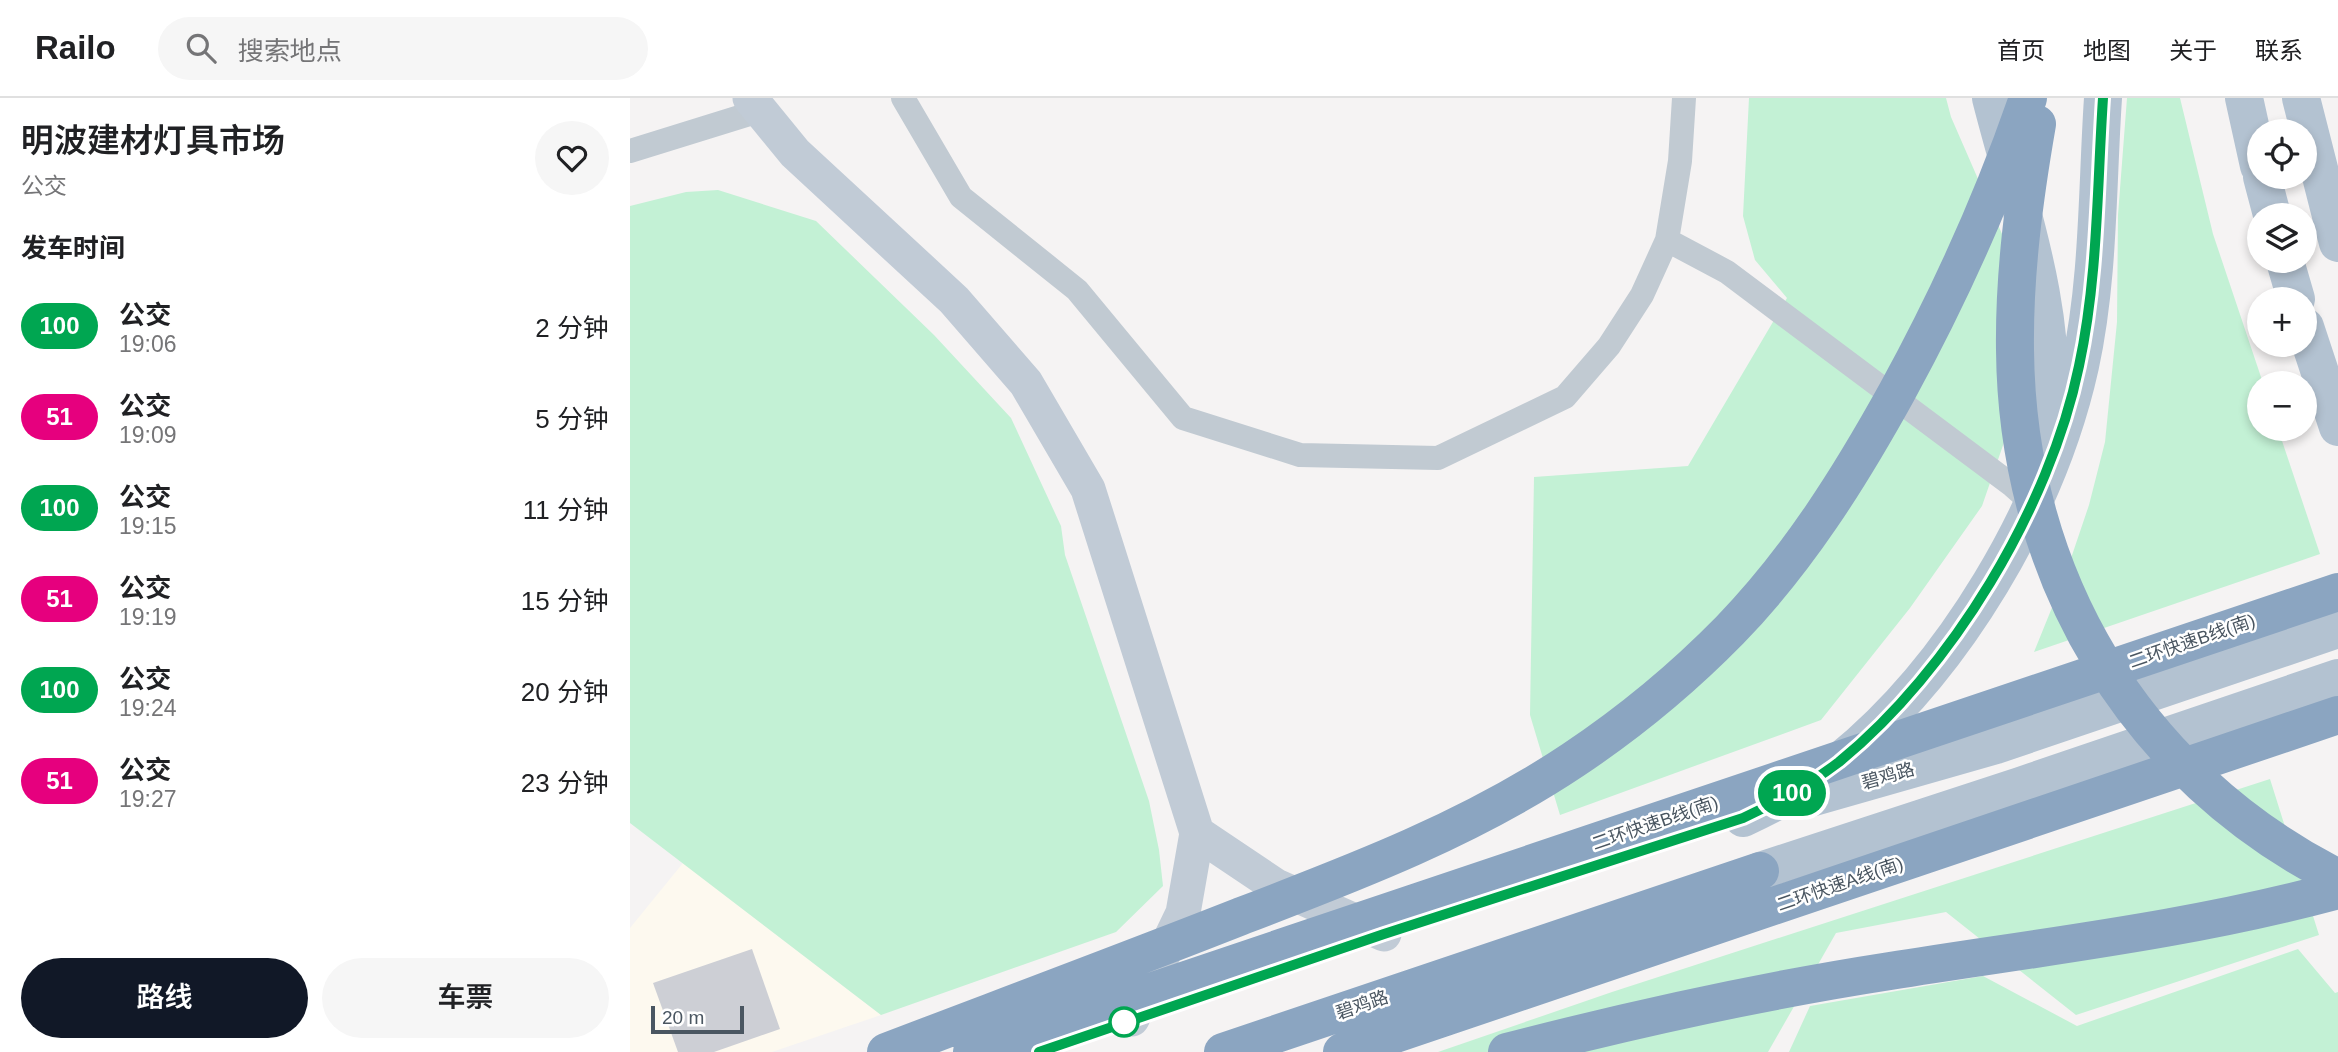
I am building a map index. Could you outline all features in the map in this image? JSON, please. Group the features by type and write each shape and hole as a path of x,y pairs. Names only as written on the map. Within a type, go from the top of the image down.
{"highway":[{"path":"886,1052 1262,909 1418,845 1535,784 1606,737 1661,694 1732,627 1788,563 1838,492 1907,373 1951,287 1993,192 2028,98"},
{"path":"2042,98 2029,169 2021,240 2015,352 2022,439 2030,482 2056,567 2096,652 2151,733 2185,770 2222,804 2263,835 2338,878"},
{"name":"二环快速B线(南)","path":"972,1052 2338,592"},
{"name":"二环快速A线(南)","path":"1342,1052 2338,715"},
{"name":"碧鸡路","path":"1039,1052 1384,934 1743,818"},
{"name":"碧鸡路","path":"1223,1052 1760,871"},
{"path":"1507,1052 1657,1014 1738,998 1891,971 2164,929 2238,915 2338,890"}],"main road":[{"path":"1991,98 2027,228 2045,308 2051,393 2048,438 2036,493"},
{"path":"1743,818 1808,784 1857,746 1894,710 1968,616 2008,550 2036,493 2065,422 2085,338 2095,253 2103,98"},
{"path":"2244,98 2249,119"},
{"path":"2301,98 2338,243"},
{"path":"2315,357 2338,427"},
{"name":"碧鸡路","path":"1743,818 1996,745 2338,629"},
{"name":"碧鸡路","path":"1760,871 2338,678"}],"street":[{"path":"903,98 961,197 1077,290 1183,418 1300,455 1438,458 1566,397 1609,346 1635,305 1667,240 1680,161 1684,98"},
{"path":"630,151 755,105 794,153 954,300 1026,383 1088,489 1196,833 1183,913 1132,1019"},
{"path":"1667,240 1727,272 2013,486 2036,493"},
{"path":"1196,833 1276,886 1384,934"}],"shaded area":[{"path":"683,863 881,1015 772,1052 630,1052 630,928"}],"green space":[{"path":"1749,98 1946,98 1951,117 2009,250 2010,425 1982,506 1910,608 1821,720 1560,815 1530,715 1534,477 1688,466 1787,298 1755,260 1743,216"},
{"path":"2127,98 2180,98 2213,234 2247,335 2247,357 2254,357 2259,371 2247,371 2247,441 2282,441 2320,554 2034,652 2066,573 2089,505 2105,442 2117,322 2118,215"},
{"path":"718,190 816,221 934,335 1011,418 1061,526 1065,555 1149,801 1163,886 1116,932 881,1015 630,823 630,206 686,192"},
{"path":"2270,779 2319,935 2076,1015 1946,912 1836,933 1768,1052 1438,1052 1612,992"},
{"path":"2298,949 2335,993 2338,992 2338,1052 1789,1052 1810,1006 1983,976 2077,1026"}],"building":[{"path":"752,949 780,1029 714,1052 678,1052 653,983"}],"bus line":[{"name":"100","path":"1039,1052 1384,934 1743,818 1808,784 1867,737 1894,710 1945,649 1989,583 2041,484 2065,422 2080,365 2091,295 2103,98"}]}
